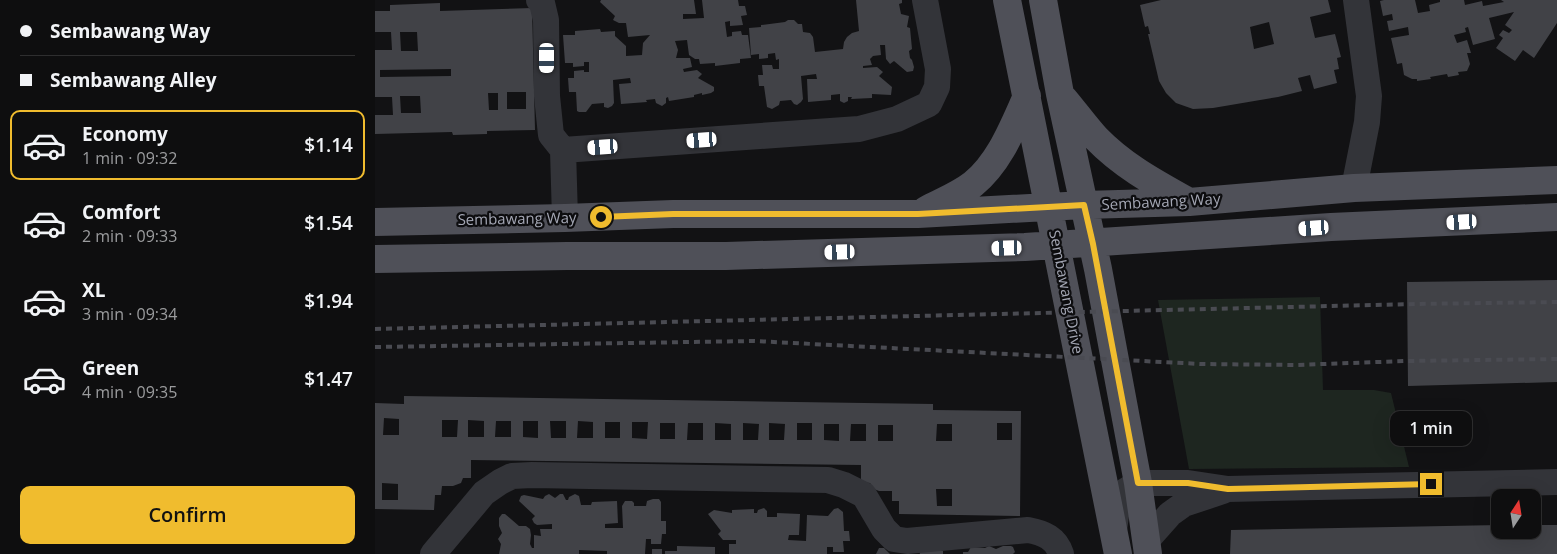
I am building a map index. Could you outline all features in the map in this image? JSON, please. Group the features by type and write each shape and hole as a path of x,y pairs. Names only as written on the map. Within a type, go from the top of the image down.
{"main road":[{"name":"Sembawang Drive","path":"1007,0 1116,543"},
{"path":"1043,0 1060,94 1093,244 1138,483 1147,548"},
{"path":"1060,94 1096,138 1118,159 1139,174 1189,202"},
{"path":"918,214 973,184 992,165 1011,131 1027,96"},
{"name":"Sembawang Way","path":"375,222 673,214 918,214 1084,205 1189,202 1354,188 1557,180"},
{"path":"673,214 704,222 715,228 724,236 728,245 726,256"},
{"path":"375,259 726,256 1057,246 1331,227 1557,217"}],"lane":[{"path":"539,0 542,3 546,20 547,96 551,136 563,150 565,218"},
{"path":"563,150 859,129 897,120 929,104 937,87 938,69 925,0"},
{"path":"1354,188 1367,122 1369,96 1356,0"},
{"path":"433,554 484,493 499,482 532,468 828,472 844,485 864,495 884,529 894,538 907,541 1028,530 1043,533 1055,542 1061,554"},
{"path":"1116,543 1118,502 1125,491 1138,483 1188,483 1228,489 1557,482"},
{"path":"1147,548 1170,514 1184,504 1228,489"}],"shaded area":[{"path":"1320,297 1323,390 1374,390 1391,393 1409,467 1189,469 1158,300"}],"building":[{"path":"601,0 694,0 696,14 683,14 683,19 704,18 702,0 738,0 739,6 745,6 747,15 741,16 743,25 730,26 730,21 725,22 727,37 732,36 732,32 741,31 742,35 748,35 751,58 740,59 740,63 715,66 715,63 700,64 699,59 689,55 687,40 675,41 678,50 676,58 690,58 692,67 683,69 684,72 697,70 702,74 698,78 714,87 714,91 702,95 702,93 694,95 694,97 669,101 668,97 666,98 666,103 662,106 656,103 655,99 646,100 647,102 621,104 619,84 631,83 630,78 613,80 614,103 612,106 608,108 604,107 604,103 592,104 586,112 579,112 577,111 576,92 569,92 568,78 574,78 574,71 584,70 584,72 589,72 589,62 584,62 584,66 573,67 573,63 565,63 563,35 575,35 575,31 600,29 601,32 615,31 615,36 626,46 626,56 642,55 643,43 650,35 628,37 626,23 619,23 613,20 615,16 600,2"},
{"path":"856,0 902,0 902,3 899,4 901,14 909,16 907,27 910,28 912,49 909,51 914,67 913,71 907,72 894,61 890,64 886,59 885,45 880,45 881,55 873,56 870,59 872,65 863,66 863,68 877,67 883,72 879,76 892,87 891,95 872,94 872,98 851,99 852,97 848,97 848,101 844,103 840,101 840,94 831,95 831,100 808,102 807,79 817,79 816,74 801,76 803,99 797,105 791,100 780,101 779,105 772,109 767,107 764,86 759,86 758,75 763,75 762,65 772,65 773,69 779,69 779,59 776,60 775,53 768,54 768,58 759,59 759,54 751,55 749,28 794,20 798,24 802,24 803,32 810,33 813,37 815,52 843,49 847,37 859,31"},
{"path":"1161,0 1328,0 1331,12 1310,17 1315,38 1335,34 1341,57 1337,58 1339,69 1334,70 1337,83 1314,89 1310,75 1298,78 1302,91 1278,97 1213,108 1193,109 1176,103 1166,93 1159,81 1148,34 1150,34 1148,26 1145,27 1140,5","holes":["1269,22 1274,44 1254,49 1250,27"]},
{"path":"1415,0 1418,13 1430,11 1429,5 1440,2 1440,0 1464,0 1465,5 1482,1 1483,6 1504,2 1501,0 1557,0 1557,23 1534,58 1523,50 1515,61 1496,48 1503,38 1499,35 1503,30 1509,33 1512,30 1505,25 1514,12 1489,18 1495,39 1473,45 1468,27 1465,28 1466,32 1454,35 1457,43 1467,40 1471,53 1467,53 1470,64 1467,71 1458,72 1459,75 1448,77 1447,74 1417,81 1417,79 1404,75 1402,63 1397,64 1391,38 1409,35 1408,27 1389,31 1387,21 1393,20 1392,14 1383,16 1380,1"},
{"path":"440,3 440,11 532,8 535,130 487,131 487,134 453,135 452,132 375,134 375,115 393,115 392,97 375,97 375,50 392,50 391,32 375,32 375,11 390,11 390,5","holes":["400,32 417,32 418,51 401,51","451,69 451,76 380,77 380,70","507,92 526,92 526,109 507,109","488,93 498,93 498,110 489,110","400,96 420,96 421,113 401,113"]},
{"path":"1557,280 1557,382 1408,386 1407,282"},
{"path":"404,396 933,404 933,410 1021,411 1020,516 899,514 899,501 892,501 892,491 879,491 874,489 870,483 861,482 861,465 471,460 471,478 463,478 461,483 453,486 442,486 441,495 435,495 434,510 375,509 375,403 404,404","holes":["384,418 399,419 399,435 383,435","442,420 458,420 457,437 442,437","468,420 484,421 484,437 468,437","496,421 511,421 511,437 495,437","523,421 538,421 538,438 523,437","550,421 566,421 566,438 551,438","578,421 593,422 593,438 577,438","605,422 620,422 620,438 605,438","632,422 648,422 647,439 632,438","660,423 675,423 675,439 660,439","688,423 703,423 703,440 687,440","715,423 731,424 731,440 715,440","743,423 759,424 758,440 743,440","769,423 785,424 784,440 769,440","797,423 812,423 812,440 797,440","997,423 1012,423 1012,440 997,440","824,424 839,424 839,441 824,440","851,424 866,424 866,441 850,441","937,424 952,424 952,441 936,441","878,425 893,425 893,441 878,441","382,483 398,484 398,500 382,500","936,489 952,489 952,506 937,506"]},
{"path":"549,494 555,498 563,494 566,500 568,500 569,497 575,494 579,496 581,505 591,505 592,502 617,501 618,523 605,524 605,528 623,528 622,506 625,501 632,501 634,506 646,506 647,501 659,499 661,502 661,521 666,521 666,534 662,534 661,544 651,544 651,539 646,539 645,554 607,554 607,551 579,550 579,554 499,554 501,544 498,539 502,533 499,526 499,518 502,514 505,514 519,526 526,526 530,529 530,544 532,548 534,548 534,535 541,536 540,529 552,529 552,524 537,525 534,523 532,519 535,516 519,501 521,496 524,495 543,499"},
{"path":"764,508 767,511 767,517 777,517 777,513 800,514 799,535 789,535 788,540 806,541 807,515 828,516 834,509 838,508 843,512 844,531 849,531 850,541 843,541 844,552 833,552 833,547 827,547 827,554 729,554 729,544 736,544 736,540 723,540 718,534 721,531 708,514 714,510 732,513 732,510 754,509 754,513 757,513 758,510"},
{"path":"1491,525 1491,539 1541,539 1541,525 1557,525 1557,554 1230,554 1231,530"},
{"path":"677,546 715,547 715,554 665,554 665,551 677,551"},
{"path":"989,546 996,549 1003,546 1011,546 1015,552 1013,554 963,554 963,552 968,552 971,547 985,548"},
{"path":"879,548 884,548 890,554 876,554"},
{"path":"652,549 662,549 662,554 652,554"},
{"path":"919,551 943,551 943,554 920,554"}],"railway":[{"path":"375,329 1557,302"},
{"path":"375,347 754,341 1201,364 1296,365 1557,359"}],"route":[{"path":"601,217 673,214 918,214 1084,205 1138,483 1188,483 1228,489 1431,484"}]}
